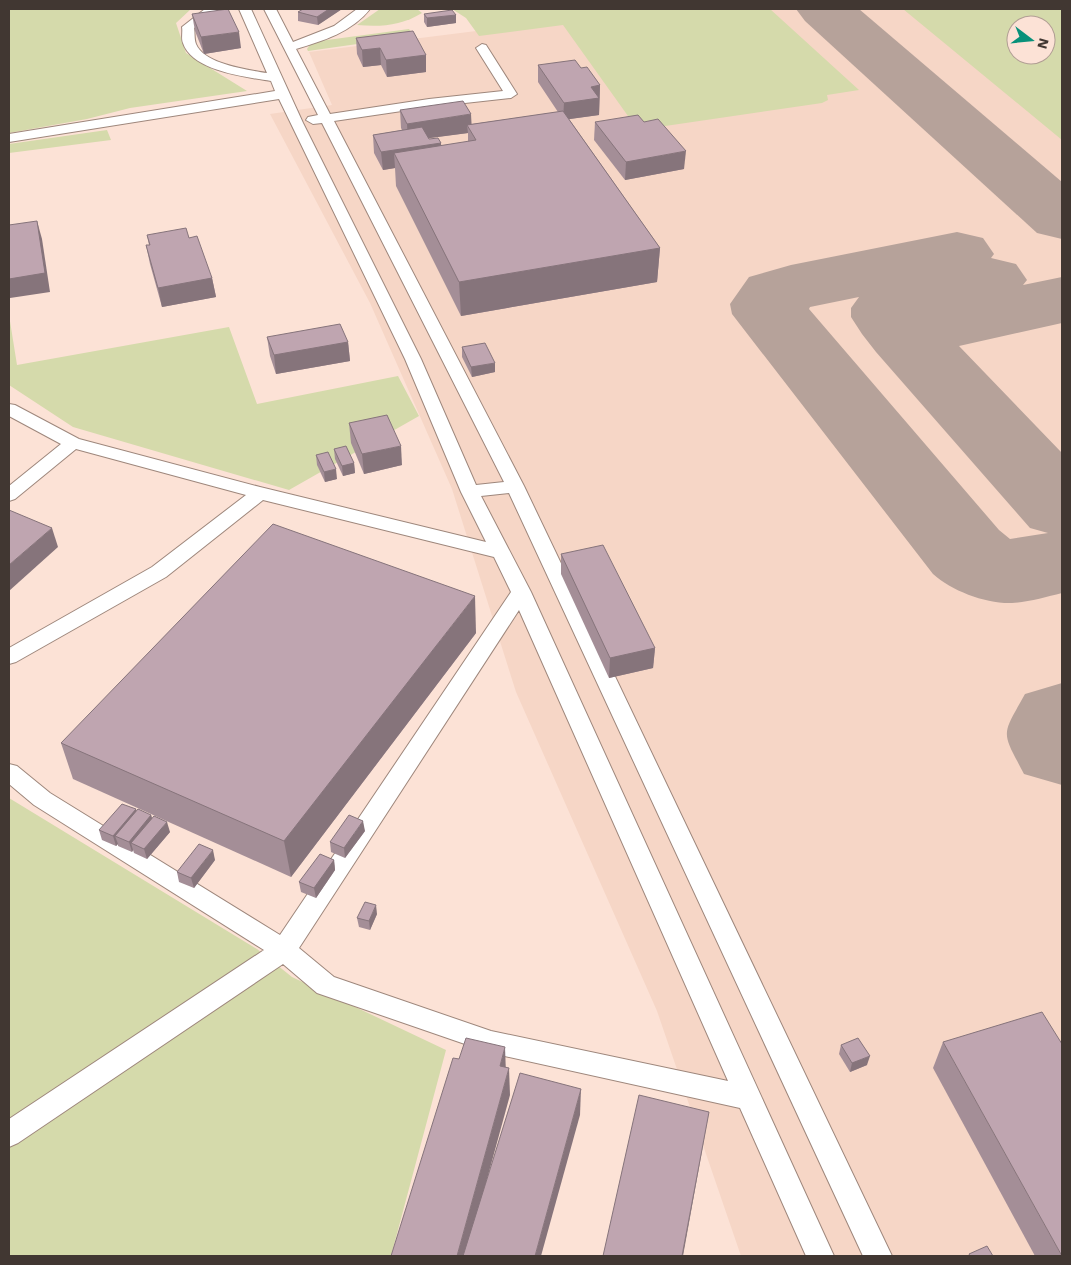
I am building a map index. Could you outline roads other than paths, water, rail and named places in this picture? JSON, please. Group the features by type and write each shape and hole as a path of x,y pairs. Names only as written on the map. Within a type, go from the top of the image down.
{"lane":[{"path":"212,9 188,27 189,43 203,60 235,70 276,78"},
{"path":"246,9 296,123 412,359 470,492 521,592 820,1256"},
{"path":"270,9 515,486 878,1256"},
{"path":"289,47 318,39 335,31 364,9"},
{"path":"296,123 429,103 511,94 482,48"},
{"path":"9,138 283,94"},
{"path":"9,409 73,443 260,493 500,552"},
{"path":"9,495 73,443"},
{"path":"470,492 515,486"},
{"path":"9,657 159,572 260,493"},
{"path":"9,1134 284,950 521,592"},
{"path":"9,772 42,798 284,950 326,985 491,1042 748,1098"}]}
